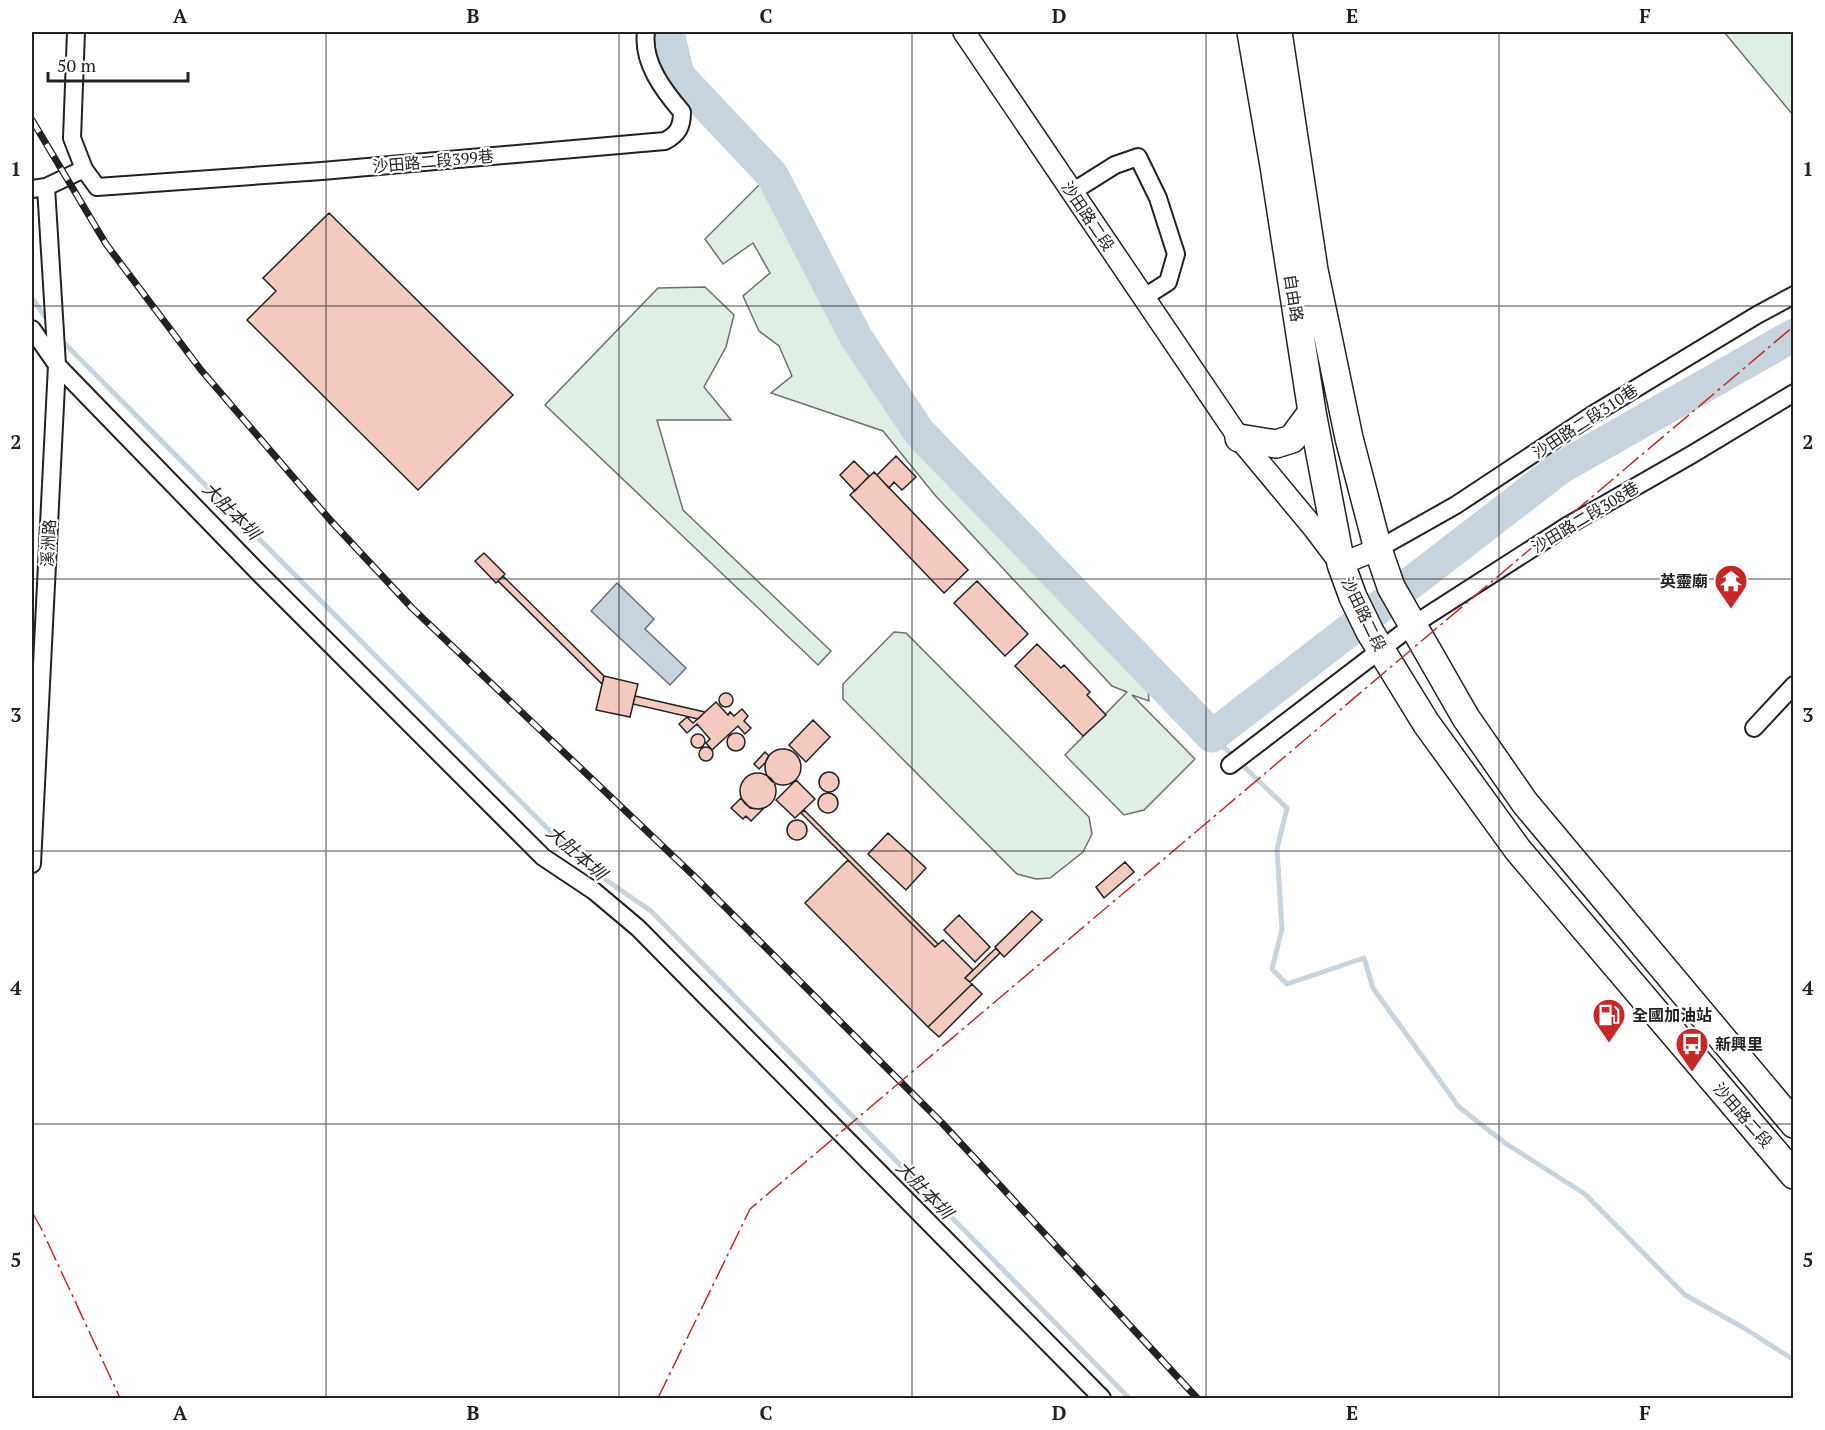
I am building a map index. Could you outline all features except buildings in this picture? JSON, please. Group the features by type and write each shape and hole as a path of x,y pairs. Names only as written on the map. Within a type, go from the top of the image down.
{"main road":[{"name":"自由路","path":"1251,32 1312,412 1341,564"},
{"name":"自由路","path":"1278,32 1314,270 1349,438 1378,549"},
{"path":"1239,438 1276,444 1292,439 1312,412"},
{"name":"沙田路二段","path":"1378,549 1402,606 1466,718 1525,803 1794,1124"},
{"name":"沙田路二段","path":"1341,564 1353,597 1375,640 1426,723 1518,850 1794,1175"}],"street":[{"path":"39,188 84,169 72,138 76,32"},
{"name":"沙田路二段399巷","path":"84,169 97,187 322,171 665,141 679,130 682,112 663,90 649,60 646,32"},
{"name":"沙田路二段","path":"964,32 1239,438 1341,564"},
{"path":"1072,192 1115,165 1138,157 1158,198 1176,254 1168,282 1143,298"},
{"name":"溪洲路","path":"32,864 57,365 39,188"},
{"name":"沙田路二段310巷","path":"1378,549 1456,505 1592,415 1757,315 1794,296"},
{"path":"32,329 57,365 258,572 543,857 594,891 646,936 1102,1398"},
{"name":"沙田路二段308巷","path":"1230,765 1375,640 1402,606 1567,526 1794,393"},
{"path":"1341,564 1378,549"},
{"path":"1754,728 1794,685"}],"green space":[{"path":"1724,32 1793,32 1793,115"},
{"path":"769,175 836,311 893,401 1146,661 1149,701 1132,695 1195,759 1144,810 1124,815 1065,755 1127,692 1112,686 934,494 883,431 771,393 792,376 779,346 759,331 743,296 770,273 753,243 723,264 705,239"},
{"path":"705,287 734,315 726,347 704,387 731,420 657,420 683,510 831,651 818,665 545,405 658,288"},
{"path":"894,632 906,633 1089,817 1092,834 1083,852 1050,878 1036,879 1017,874 843,699 843,684"}],"shaded area":[{"path":"617,583 654,619 645,629 686,668 670,685 591,611"}],"waterway":[{"path":"668,32 678,75 772,175 856,337 919,432 1212,736 1560,468 1794,335"},
{"name":"大肚本圳","path":"32,298 50,324"},
{"name":"大肚本圳","path":"60,339 583,864 651,911 1129,1398"},
{"path":"1212,736 1287,808 1277,849 1282,929 1272,969 1287,984 1364,958 1373,988 1459,1107 1505,1143 1585,1194 1685,1295 1744,1328 1794,1360"}],"railway":[{"path":"32,120 106,244 201,370 331,521 412,608 694,876 942,1123 1197,1398"}],"power":[{"path":"658,1398 750,1209 1794,326"},
{"path":"32,1212 120,1398"}],"place":[{"name":"英靈廟","path":"1731,610"},
{"name":"全國加油站","path":"1609,1044"},
{"name":"新興里","path":"1692,1073"}]}
